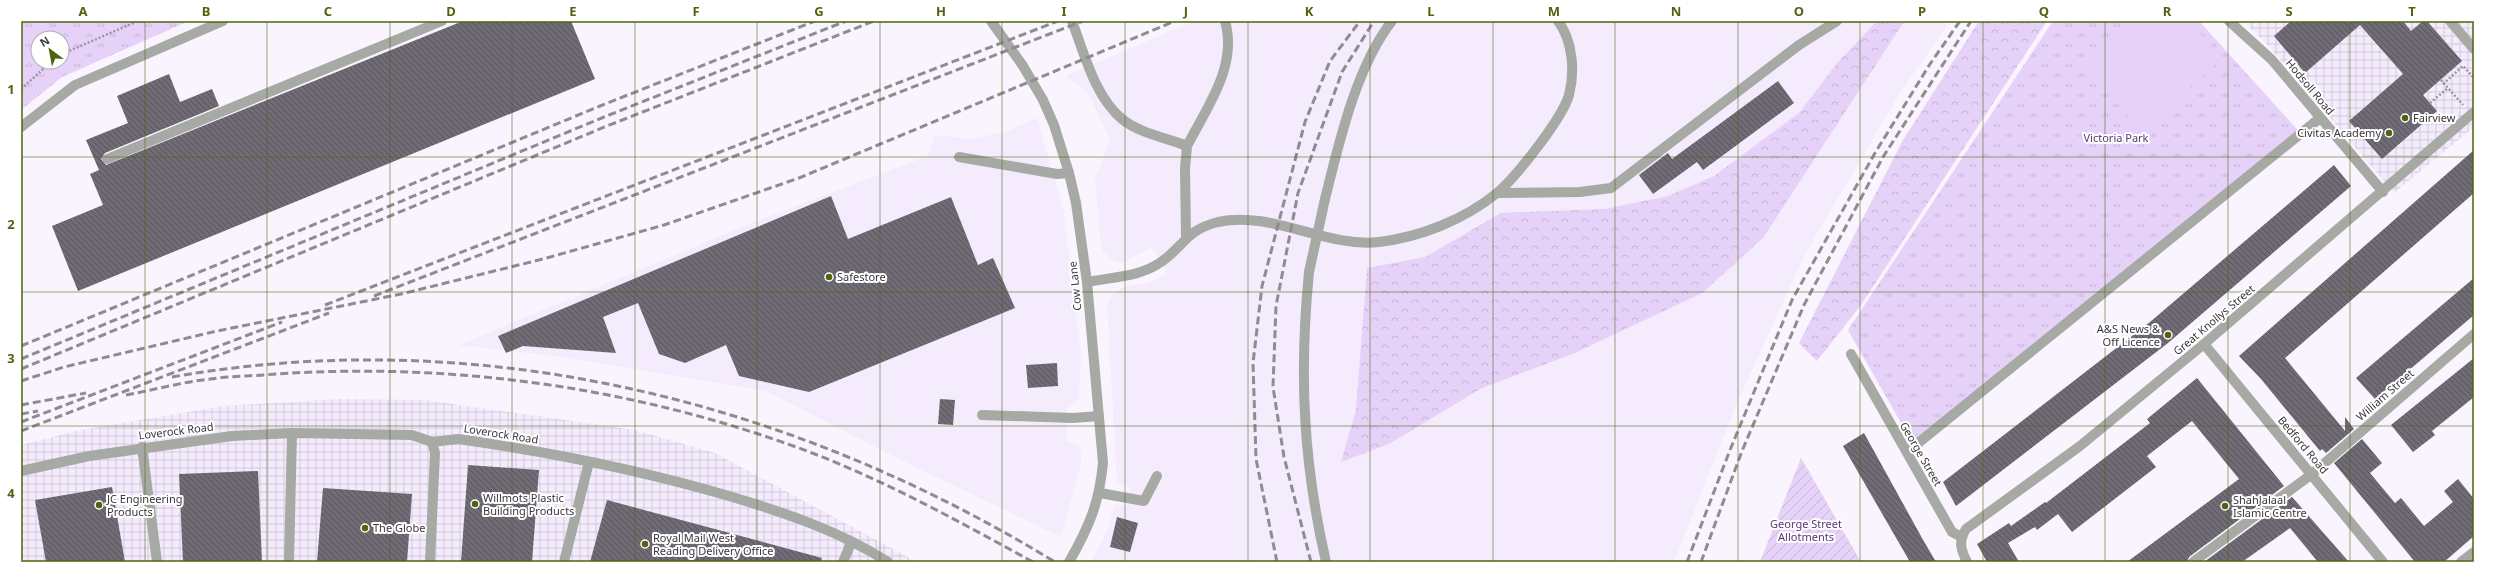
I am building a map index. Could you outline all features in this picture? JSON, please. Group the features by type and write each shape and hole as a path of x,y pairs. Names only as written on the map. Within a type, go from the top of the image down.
{"street":[{"path":"21,127 75,85 223,21"},
{"path":"107,159 442,21"},
{"name":"Cow Lane","path":"991,21 1024,66 1043,100 1054,125 1069,173 1076,203 1087,282 1103,463 1100,493 1091,520 1069,562"},
{"path":"1072,21 1106,102 1122,120 1187,146"},
{"path":"1186,237 1185,169 1187,146 1224,71 1228,56 1229,38 1225,21"},
{"path":"1326,562 1314,509 1302,396 1303,333 1309,272 1339,141 1362,75 1392,21"},
{"path":"1087,282 1138,273 1150,269 1174,252 1186,237 1200,228 1218,222 1259,222 1339,240 1368,243 1416,235 1445,223 1497,193 1546,137 1569,96 1572,55 1558,21"},
{"path":"1497,193 1580,192 1611,188 1799,45 1838,21"},
{"name":"Hodsoll Road","path":"2229,21 2272,60 2383,192"},
{"path":"2450,21 2474,49"},
{"name":"Great Knollys Street","path":"1962,537 1966,529 2080,446 2204,344 2383,192 2474,112"},
{"path":"1907,452 2320,118"},
{"path":"959,157 1057,174 1069,173"},
{"name":"William Street","path":"2193,562 2312,474 2474,334"},
{"name":"Bedford Road","path":"2204,344 2383,562"},
{"name":"George Street","path":"1851,354 1952,532 1962,537"},
{"path":"982,415 1073,418 1099,416"},
{"path":"289,562 292,433"},
{"name":"Loverock Road","path":"21,471 88,456 232,436 292,433 412,435 432,442 458,439 589,462 662,477 749,502 806,521 888,562"},
{"path":"430,562 435,453 432,442"},
{"path":"142,448 157,562"},
{"path":"564,562 589,462"},
{"path":"1100,493 1144,501 1157,476"},
{"path":"1962,537 1960,549 1968,562"},
{"path":"843,562 851,543"},
{"path":"2461,562 2474,552"}],"path":[{"path":"70,51 138,21"},
{"path":"2444,84 2463,66 2474,78"},
{"path":"21,88 42,70"},
{"path":"2440,80 2457,99"},
{"path":"2430,103 2448,88"}],"shaded area":[{"path":"1194,21 1950,21 1898,96 1804,256 1736,405 1674,562 1091,562 1108,529 1115,504 1126,506 1131,488 1117,482 1107,304 1113,294 1123,287 1147,283 1167,274 1157,253 1150,248 1122,263 1115,262 1104,253 1101,245 1095,179 1110,140 1089,94 1066,76"},
{"name":"Civitas Academy","path":"2243,21 2474,21 2474,127 2394,193 2267,44"},
{"path":"1037,118 1063,208 1081,353 1079,395 1077,401 1067,407 1067,442 1079,445 1081,451 1081,464 1061,537 911,465 766,391 554,356 459,345 749,224 928,156 935,135 969,139 1005,132"},
{"path":"339,399 425,400 635,430 715,453 917,562 21,562 21,445 76,431 224,406"}],"green space":[{"path":"21,21 189,21 62,77 21,110"},
{"path":"1877,21 1903,23 1763,238 1702,293 1575,353 1482,388 1389,444 1341,462 1356,410 1367,268 1425,257 1501,213 1605,209 1668,196 1714,176 1799,113 1838,62"},
{"path":"1979,21 2047,21 1861,305 1817,361 1799,343 1903,140"},
{"name":"Victoria Park","path":"2053,21 2199,21 2304,137 1916,449 1848,330"},
{"path":"2132,21 2190,21 2222,59 2140,130 2083,63"},
{"name":"George Street Allotments","path":"1801,458 1861,562 1760,562"}],"building":[{"path":"463,21 571,21 595,79 78,291 52,226 103,205 90,174 99,170 86,140 128,123 117,96 169,74 180,102 212,89 219,106 105,153 101,159 106,165"},
{"path":"2291,21 2403,21 2411,31 2423,21 2427,21 2462,61 2423,95 2437,111 2382,159 2349,121 2403,74 2360,25 2305,73 2274,36"},
{"path":"1778,81 1794,103 1703,170 1697,162 1653,194 1639,175 1668,153 1672,159"},
{"path":"2474,150 2474,193 2285,358 2345,431 2345,417 2354,429 2326,453 2322,449 2320,451 2261,379 2239,356"},
{"path":"2334,165 2351,186 2168,343 1956,506 1943,482 2150,322"},
{"path":"831,196 848,239 951,197 978,265 993,258 1015,308 809,392 739,376 726,345 685,363 659,354 638,303 603,317 616,353 523,346 506,353 498,336"},
{"path":"2474,278 2474,315 2375,399 2356,378"},
{"path":"2474,358 2474,397 2432,431 2435,435 2413,452 2391,425"},
{"path":"1057,363 1058,386 1028,388 1026,365"},
{"path":"2197,378 2284,486 2189,557 2187,562 2127,562 2239,479 2192,421 2147,456 2156,467 2072,532 2058,514 2037,530 2035,527 2008,543 2019,562 1987,562 1977,544 2009,523 2011,526 2045,502 2046,503 2150,423 2147,419"},
{"path":"940,399 955,400 953,425 938,424"},
{"path":"1864,433 1936,562 1910,562 1843,446"},
{"path":"2362,439 2382,463 2370,473 2395,503 2401,498 2424,526 2453,502 2444,491 2458,479 2474,499 2474,536 2444,562 2415,562 2334,463"},
{"path":"468,465 539,470 532,562 461,562"},
{"path":"258,471 262,562 183,562 179,474"},
{"path":"112,487 125,562 46,562 35,500"},
{"name":"The Globe","path":"323,488 412,494 407,562 317,562"},
{"path":"2292,497 2349,562 2318,562 2290,528 2242,562 2204,562"},
{"name":"Royal Mail West Reading Delivery Office","path":"607,500 822,558 821,562 590,562"},
{"path":"1117,517 1138,523 1130,552 1110,547"}],"railway":[{"path":"21,346 600,106 815,21"},
{"path":"21,359 604,117 846,21"},
{"path":"21,369 607,126 874,21"},
{"path":"325,305 1058,21"},
{"path":"374,296 1083,21"},
{"path":"21,381 64,367 217,331 401,294 543,259 664,225 799,178 1175,21"},
{"path":"1277,562 1256,459 1253,363 1262,286 1305,122 1330,61 1360,21"},
{"path":"1311,562 1284,457 1273,387 1276,306 1298,193 1342,72 1374,21"},
{"path":"1687,562 1730,450 1792,300 1875,153 1930,64 1960,21"},
{"path":"1701,562 1742,451 1804,305 1883,157 1971,21"},
{"path":"21,431 329,313"},
{"path":"21,422 282,322"},
{"path":"172,377 288,363 403,360 517,369 630,388 740,418 849,457 954,505 1055,562"},
{"path":"126,395 189,382 218,378 344,371 411,372 479,376 546,384 612,396 678,411 743,429 807,451 865,475 894,489 950,517 1033,562"},
{"path":"21,405 86,393"},
{"path":"21,414 38,411"}],"place":[{"name":"Fairview","path":"2405,118"},
{"name":"Civitas Academy","path":"2389,133"},
{"name":"Safestore","path":"829,277"},
{"name":"A&S News & Off Licence","path":"2168,335"},
{"name":"Willmots Plastic Building Products","path":"475,504"},
{"name":"JC Engineering Products","path":"99,505"},
{"name":"ShahJalaal Islamic Centre","path":"2225,506"},
{"name":"The Globe","path":"365,528"},
{"name":"Royal Mail West Reading Delivery Office","path":"645,544"}]}
